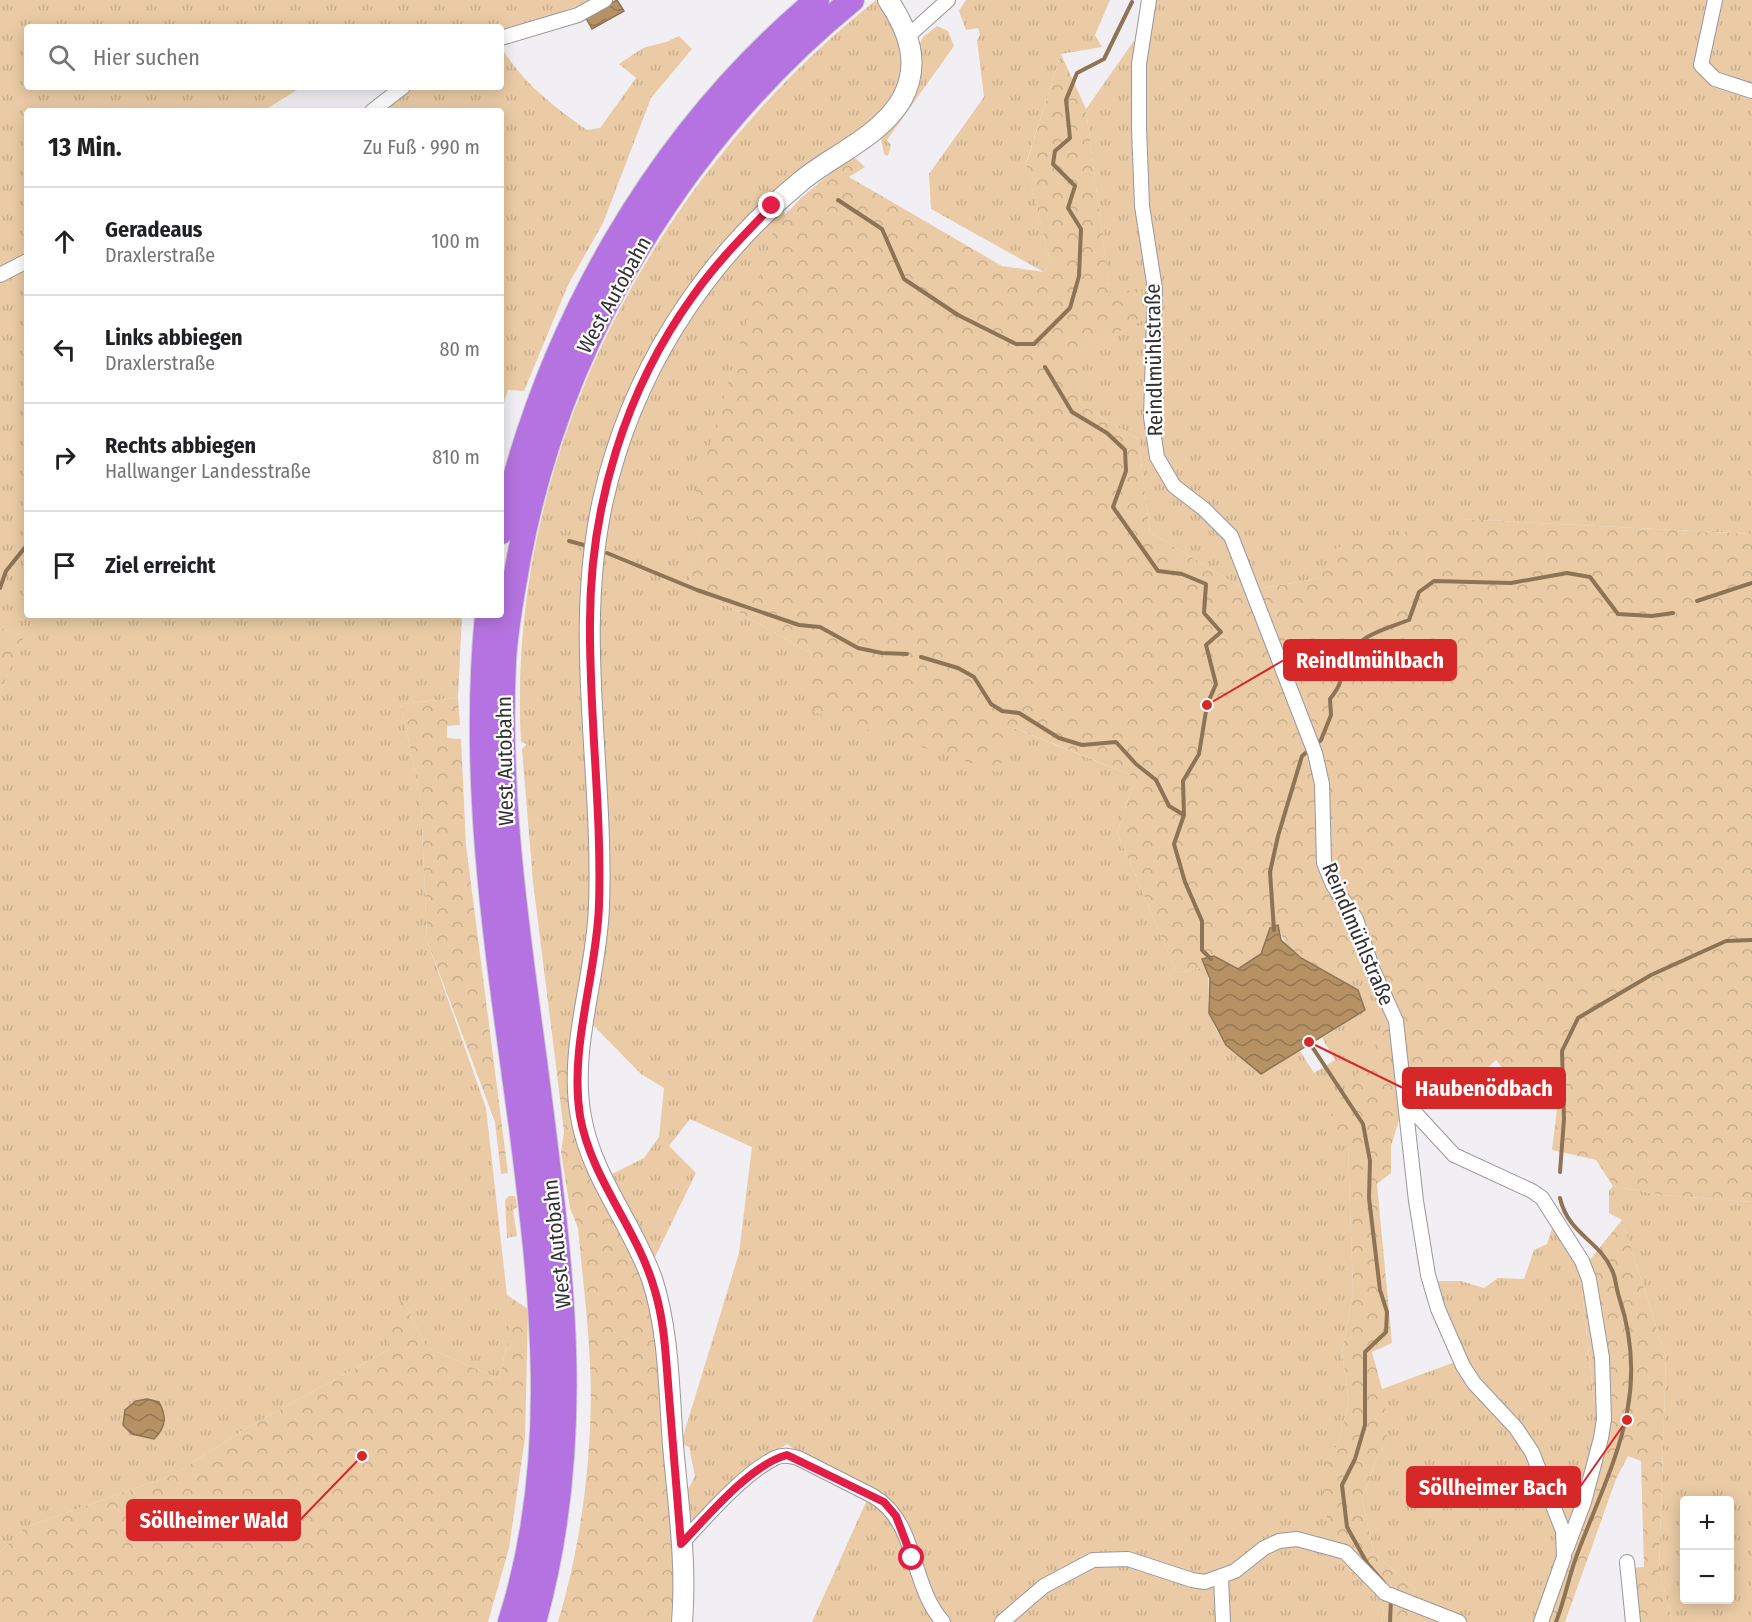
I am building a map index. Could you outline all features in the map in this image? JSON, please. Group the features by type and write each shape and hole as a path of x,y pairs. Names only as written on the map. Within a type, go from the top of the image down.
{"highway":[{"name":"West Autobahn","path":"504,521 525,442 557,353 588,290 630,216 665,164 704,115 746,68 817,0"},
{"name":"West Autobahn","path":"534,1622 554,1531 562,1467 567,1393 562,1272 518,933 503,779 504,655 524,532 539,470 569,383 594,326 633,257 695,162 737,110 801,44 852,0"},
{"name":"West Autobahn","path":"487,618 481,687 482,811 537,1250 545,1377 541,1465 534,1516 521,1589 510,1622"}],"street":[{"path":"504,37 578,15 605,0"},
{"path":"682,1622 681,1544 666,1355 656,1292 641,1253 590,1154 578,1095 579,1059 599,903 590,631 595,542 609,477 628,415 667,336 718,264 772,206 804,179 872,131 898,105 905,93 912,69 912,55 908,36 888,0"},
{"path":"908,36 948,0"},
{"name":"Reindlmühlstraße","path":"1149,0 1140,64 1139,127 1142,206 1155,289 1151,417 1157,457 1174,486 1204,509 1231,536 1313,748 1322,784 1324,863 1333,885 1356,919 1373,970 1396,1021 1416,1201 1428,1275 1438,1309 1463,1366 1474,1383 1516,1428 1532,1452 1563,1531 1564,1557 1541,1622"},
{"path":"1715,0 1701,65 1715,79 1752,91"},
{"path":"376,108 399,90"},
{"path":"0,275 24,263"},
{"path":"1406,1103 1454,1155 1533,1191 1542,1198 1576,1247 1589,1279 1602,1358 1604,1419 1595,1467 1564,1557"},
{"path":"681,1544 725,1497 774,1459 788,1455 873,1496 896,1516 926,1596 943,1622"},
{"path":"1002,1622 1044,1586 1094,1560 1108,1558 1142,1562 1192,1580 1205,1582 1235,1571 1264,1548 1279,1541 1297,1539 1345,1552 1392,1597 1459,1622"},
{"path":"1627,1562 1633,1622"},
{"path":"1221,1578 1222,1622"}],"green space":[{"path":"0,0 593,0 522,27 504,31 504,24 24,24 24,90 297,90 268,108 24,108 24,258 0,271"},
{"path":"876,0 881,0 892,18 906,68 892,103 783,206 789,236 688,583 813,655 998,771 1014,728 1136,777 1117,832 1177,973 1205,967 1210,1013 1217,1032 1237,1054 1260,1073 1300,1051 1314,1073 1335,1060 1322,1038 1365,1010 1358,990 1336,978 1375,963 1397,1011 1348,1144 1353,1292 1342,1353 1349,1402 1338,1443 1320,1477 1376,1588 1384,1610 1381,1622 812,1622 871,1491 807,1459 787,1444 753,1466 687,1528 685,1495 695,1476 689,1447 681,1443 739,1253 752,1147 690,1119 669,1146 696,1173 653,1261 610,1175 644,1158 659,1137 664,1088 641,1074 594,1026 578,1024 571,1078 560,1056 555,1058 533,882 522,749 527,744 521,742 523,635 539,530 568,428 610,329 662,236 725,150 797,71"},
{"path":"966,0 1110,0 1095,35 1102,47 1061,54 1026,163 1050,261 1044,272 931,209 929,174 984,97 977,40 980,35 978,28 966,30 959,11"},
{"path":"1145,0 1752,0 1752,534 1462,519 1320,578 1247,591 1150,532 1138,439 1080,404 1075,351 1145,319 1110,296 1086,109 1138,35"},
{"path":"937,26 948,31 954,46 887,140 891,145 888,156 884,154 880,134 923,37"},
{"path":"679,36 692,49 651,98 603,223 568,285 524,391 508,390 504,402 504,108 383,108 406,90 504,90 504,51 529,83 551,103 587,130 600,128 636,78 619,64 643,48"},
{"path":"1061,54 1086,109 1110,295 1141,288 1146,319 1076,351 1080,404 1138,439 1150,532 1247,591 1320,578 1336,548 1462,519 1752,534 1752,1202 1662,1195 1613,1186 1596,1160 1552,1150 1562,1067 1503,1069 1496,1060 1479,1076 1422,1093 1404,1104 1391,1146 1391,1173 1377,1184 1392,1343 1372,1352 1385,1400 1387,1440 1375,1463 1362,1499 1374,1553 1415,1589 1406,1622 1381,1622 1384,1610 1376,1588 1351,1574 1332,1541 1319,1477 1338,1443 1349,1402 1342,1353 1353,1292 1348,1144 1322,1129 1397,1011 1375,964 1336,978 1293,951 1286,944 1278,925 1270,928 1261,954 1238,969 1202,959 1205,967 1177,973 1117,832 1136,777 1015,728 998,772 811,711 813,655 688,583 705,523 688,518 775,225 801,198 852,155 865,167 849,177 1002,266 1044,272 1050,261 1026,164"},
{"path":"24,268 24,618 462,618 458,698 401,704 421,802 427,940 486,1108 509,1313 509,1335 499,1379 426,1347 404,1301 388,1350 245,1429 173,1475 26,1527 0,1552 0,693 23,636 0,628 0,281"},
{"path":"0,628 24,636 0,693"},
{"path":"458,698 460,725 447,726 447,738 461,739 466,845 508,1173 501,1174 495,1122 427,940 421,802 401,704"},
{"path":"566,1054 615,1214 652,1304 660,1367 675,1567 671,1622 558,1622 580,1527 588,1461 591,1395 588,1330 578,1228 570,1208 561,1152 564,1132 555,1058"},
{"path":"1613,1186 1662,1195 1752,1202 1752,1622 1672,1622 1659,1569 1666,1357 1622,1220 1609,1213 1609,1191"},
{"path":"509,1196 515,1196 517,1207 513,1210 517,1236 507,1238 505,1200"},
{"path":"1622,1220 1666,1357 1659,1569 1672,1622 1637,1622 1631,1568 1644,1567 1641,1461 1628,1456 1616,1479 1565,1622 1544,1622 1606,1416 1594,1402 1580,1272"},
{"path":"1553,1225 1562,1236 1580,1272 1594,1402 1606,1416 1544,1622 1406,1622 1415,1589 1374,1553 1362,1499 1375,1463 1387,1440 1382,1389 1463,1359 1435,1281 1461,1281 1484,1288 1498,1278 1524,1279 1534,1250 1547,1244"},
{"path":"507,1295 528,1309 525,1438 509,1548 488,1622 0,1622 0,1552 26,1527 173,1475 245,1429 388,1350 396,1302 404,1301 426,1347 499,1379 509,1335"}],"water":[{"path":"617,0 624,11 592,29 586,18"},
{"path":"1278,925 1281,940 1301,958 1358,990 1365,1010 1261,1074 1226,1045 1209,1013 1210,979 1202,959 1214,956 1238,969 1261,954 1270,928"},
{"path":"147,1399 159,1402 163,1412 163,1426 154,1439 132,1434 123,1425 125,1410 136,1401"}],"waterway":[{"path":"838,200 882,229 904,279 958,315 1016,344 1034,344 1070,308 1079,276 1081,229 1068,208 1075,186 1053,164 1055,151 1070,138 1066,100 1077,73 1104,59 1132,2"},
{"path":"1045,367 1072,412 1107,433 1125,450 1126,471 1113,507 1158,571 1182,574 1206,584 1204,613 1221,632 1206,645 1216,684 1207,705 1199,754 1183,781 1184,815 1174,844 1185,882 1202,921 1202,950 1211,959"},
{"path":"569,541 584,545"},
{"path":"0,588 6,571 24,549"},
{"path":"607,553 697,590 799,625 820,627 858,648 882,653 907,654"},
{"path":"1274,930 1270,872 1278,836 1302,756 1321,740 1331,715 1330,699 1340,683 1346,660 1351,651 1357,644 1373,634 1409,620 1419,592 1434,581 1511,583 1567,573 1590,577 1618,614 1652,616 1673,613"},
{"path":"1697,601 1752,583"},
{"path":"921,657 958,668 974,677 991,704 1002,711 1019,713 1059,738 1082,745 1116,742 1136,764 1156,780 1169,806 1184,815"},
{"path":"1560,1172 1564,1119 1562,1051 1578,1018 1651,975 1726,941 1752,940"},
{"path":"1307,1039 1363,1124 1370,1161 1369,1198 1380,1290 1387,1312 1386,1332 1365,1352 1365,1425 1355,1459 1342,1485 1347,1527 1367,1563 1385,1584"},
{"path":"1556,1622 1575,1561 1615,1458 1624,1428 1631,1366 1628,1332 1613,1273 1600,1251 1570,1220 1560,1198"},
{"path":"1390,1622 1391,1599"}],"place":[{"name":"Reindlmühlbach","path":"1207,705"},
{"name":"Haubenödbach","path":"1309,1042"},
{"name":"Söllheimer Bach","path":"1627,1420"},
{"name":"Söllheimer Wald","path":"362,1456"}],"route":[{"path":"772,206 718,264 692,297 667,336 628,415 603,501 592,561 590,619 598,824 598,930 579,1059 580,1117 590,1154 641,1253 656,1292 666,1355 681,1544 725,1497 774,1459 787,1455 798,1458 884,1502 896,1516 906,1537 912,1558"}]}
